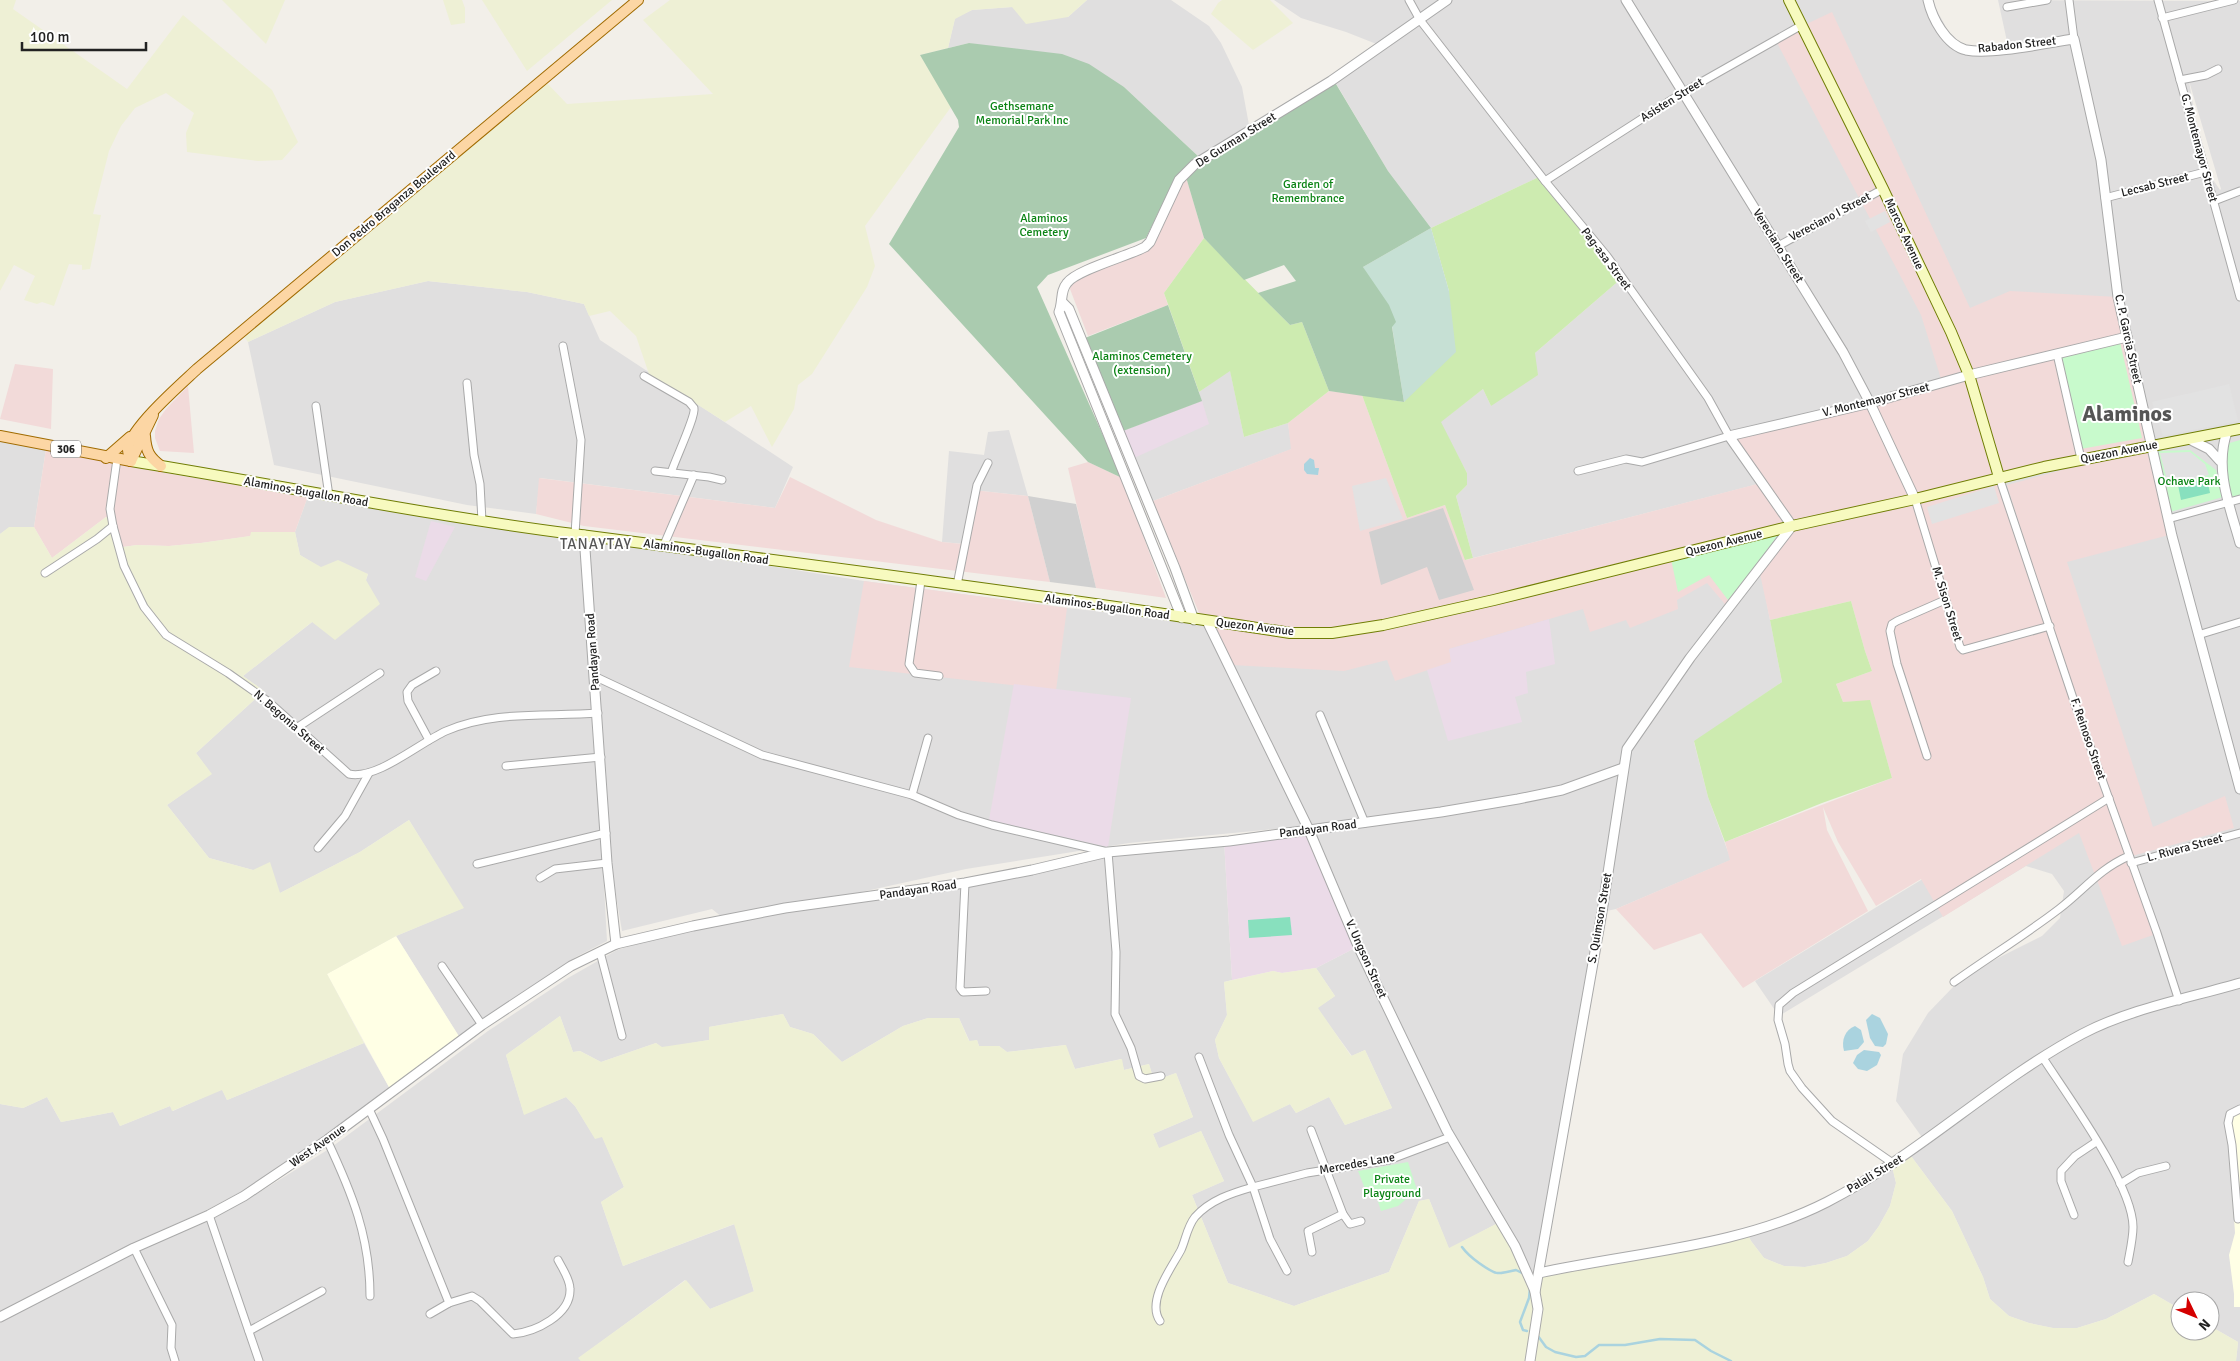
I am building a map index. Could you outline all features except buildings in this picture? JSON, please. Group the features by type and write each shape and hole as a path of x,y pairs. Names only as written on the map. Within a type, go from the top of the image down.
{"main road":[{"name":"Don Pedro Braganza Boulevard","path":"132,462 128,446 141,423 155,412 172,392 197,368 638,0"},
{"name":"Marcos Avenue","path":"1789,0 1883,189 1969,375 1999,477"},
{"name":"Don Pedro Braganza Boulevard","path":"132,462 155,412"},
{"path":"111,458 141,423"},
{"name":"Quezon Avenue","path":"1207,621 1290,634 1350,631 1503,598 1999,477 2081,459 2240,429"},
{"path":"145,434 146,448 150,458 161,466"},
{"name":"Alaminos-Bugallon Road","path":"0,436 132,462 482,520 663,547 957,585 1207,621"}],"street":[{"name":"Pag-asa Street","path":"1409,0 1420,20 1545,181 1607,256 1708,398 1729,436 1792,526"},
{"name":"De Guzman Street","path":"1182,618 1059,312 1066,306 1063,288 1070,279 1139,250 1150,242 1179,180 1195,164 1331,81 1447,0"},
{"name":"Vereciano Street","path":"1626,0 1808,294 1870,403 1915,499"},
{"name":"Rabadon Street","path":"1928,0 1938,24 1947,37 1965,50 1981,51 2074,39"},
{"path":"2007,7 2047,0"},
{"name":"C. P. Garcia Street","path":"2069,0 2074,39 2100,160 2118,297 2168,519 2240,789"},
{"name":"G. Montemayor Street","path":"2158,0 2240,297"},
{"path":"2162,18 2234,0"},
{"name":"Asisten Street","path":"1545,181 1682,93 1802,25"},
{"path":"2180,80 2206,75 2218,70"},
{"name":"Lecsab Street","path":"2105,198 2204,172"},
{"name":"Vereciano I Street","path":"1778,246 1883,189"},
{"path":"2214,201 2240,191"},
{"path":"1066,306 1157,523 1194,620"},
{"name":"V. Montemayor Street","path":"1578,471 1626,459 1642,462 1729,436 1870,403 1969,375 2127,337"},
{"path":"563,346 567,375 580,426 582,450 580,535"},
{"path":"2057,354 2081,459"},
{"path":"644,376 689,402 694,408 692,422 681,444 671,473"},
{"path":"1089,384 1099,381"},
{"path":"467,383 474,455 480,484 482,520"},
{"path":"316,406 329,496"},
{"path":"2227,432 2220,461 2240,543"},
{"path":"2189,439 2208,449 2220,461"},
{"name":"N. Begonia Street","path":"111,458 110,509 112,526 124,566 133,588 144,607 166,635 256,693 298,727 344,771 354,775 369,773"},
{"path":"957,585 977,485 988,463"},
{"path":"655,472 694,475 722,480"},
{"path":"663,547 694,475"},
{"name":"F. Reinoso Street","path":"1999,477 2075,704 2179,1001"},
{"path":"1127,483 1138,478"},
{"name":"M. Sison Street","path":"1915,499 1945,600 1963,650 2050,626"},
{"path":"2168,519 2240,499"},
{"path":"1145,528 1157,523"},
{"path":"45,573 97,539 112,526"},
{"name":"S. Quimson Street","path":"1530,1361 1538,1309 1535,1292 1602,912 1627,749 1690,658 1792,526"},
{"name":"Pandayan Road","path":"580,535 598,713 607,863 616,944 701,924 785,908 965,883 1108,852 1216,842 1365,823 1518,799 1562,790 1623,768"},
{"path":"1164,573 1175,568"},
{"path":"921,581 909,664 915,673 939,676"},
{"path":"1927,756 1896,664 1890,631 1892,624 1897,621 1945,600"},
{"name":"V. Ungson Street","path":"1207,621 1309,830 1359,948 1450,1137 1515,1246 1535,1292"},
{"path":"2198,635 2240,622"},
{"path":"429,740 408,701 406,692 412,685 436,671"},
{"path":"298,727 380,673"},
{"path":"594,676 762,755 912,795 959,815 992,825 1108,852 1116,952 1115,1014 1131,1048 1139,1076 1148,1079 1161,1076"},
{"path":"318,848 345,816 369,773 429,740 468,723 493,718 598,713"},
{"path":"1320,715 1365,823"},
{"path":"912,795 928,738"},
{"path":"506,766 601,757"},
{"path":"1894,1164 1832,1121 1802,1088 1790,1071 1788,1064 1786,1044 1778,1020 1779,1005 1793,993 2109,798"},
{"name":"L. Rivera Street","path":"1954,982 1986,959 2017,941 2066,903 2104,869 2130,859 2240,832"},
{"path":"477,864 606,833"},
{"path":"540,878 555,869 607,863"},
{"path":"965,883 960,988 963,992 986,991"},
{"name":"West Avenue","path":"0,1316 134,1248 209,1215 251,1191 327,1140 482,1025 571,966 616,944"},
{"path":"600,952 622,1036"},
{"path":"442,966 482,1025"},
{"name":"Palali Street","path":"1539,1273 1744,1234 1826,1203 1894,1164 2043,1058 2083,1033 2132,1013 2240,983"},
{"path":"1199,1056 1226,1128 1253,1187 1270,1239 1287,1271"},
{"path":"2043,1058 2120,1184 2131,1212 2133,1227 2128,1262"},
{"path":"369,1109 383,1139 449,1303"},
{"path":"2238,1220 2232,1145 2228,1123 2230,1114 2240,1109"},
{"path":"1311,1130 1343,1214 1350,1224 1361,1222"},
{"name":"Mercedes Lane","path":"1160,1321 1155,1311 1160,1291 1182,1248 1187,1231 1194,1218 1218,1200 1253,1187 1292,1176 1389,1160 1450,1137"},
{"path":"327,1140 347,1184 367,1246 370,1296"},
{"path":"2074,1215 2061,1181 2061,1171 2075,1156 2096,1142"},
{"path":"2120,1184 2138,1173 2166,1166"},
{"path":"1312,1252 1308,1231 1343,1214"},
{"path":"209,1215 258,1361"},
{"path":"134,1248 170,1322 171,1348 175,1361"},
{"path":"430,1314 449,1303 466,1297 474,1297 513,1334 543,1324 562,1311 570,1292 569,1282 558,1260"},
{"path":"249,1331 322,1290"}],"shaded area":[{"path":"0,0 16,0 13,9 127,89 183,15 272,90 298,142 282,160 258,161 187,152 186,133 194,113 166,93 135,108 121,126 109,151 93,214 101,215 90,269 82,270 82,265 69,264 54,306 42,302 37,304 24,300 35,276 14,265 0,291"},
{"path":"222,0 285,0 266,44"},
{"path":"443,0 462,0 465,8 465,23 451,25"},
{"path":"482,0 612,0 527,71"},
{"path":"670,0 1087,0 1068,17 1026,24 1012,7 972,10 955,19 948,48 920,55 951,107 865,226 875,266 867,287 812,374 798,385 794,409 772,447 751,406 725,422 649,374 636,336 610,311 589,316 584,304 527,292 428,281 335,302 248,342 244,337 546,82 567,104 713,94 643,20"},
{"path":"1087,0 1171,0 1209,26 1221,43 1242,87 1249,125 1199,157 1124,87 969,43 948,48 955,18 972,10 1012,7 1068,17"},
{"path":"1222,0 1270,0 1293,23 1253,50 1211,14"},
{"path":"1274,0 1442,0 1424,21 1452,0 1931,0 1951,36 1962,45 1981,48 2008,46 1998,0 2240,1 2240,1361 2236,1361 2238,1342 2220,1332 2220,1291 2170,1291 2170,1303 2154,1294 2106,1319 2077,1328 2053,1328 2009,1316 1990,1299 1983,1277 1952,1211 1908,1152 1924,1140 1896,1101 1903,1054 1928,1013 1954,986 1994,960 2042,936 2060,918 2064,891 2052,874 2026,866 1779,1016 1755,981 2087,779 1762,483 1473,558 1456,496 1467,485 1467,473 1440,422 1483,389 1491,406 1535,353 1622,278 1541,176 1431,228 1388,171 1334,80 1379,45 1301,18","holes":["2189,81 2221,189 2203,165"]},
{"path":"1832,12 1970,308 2010,291 2118,297 2152,445 1999,477 2153,935 2122,946 2079,833 1943,917 1921,879 1876,906 1838,842 1823,807 1827,830 1868,911 1743,988 1701,933 1654,950 1616,909 1730,860 1725,842 1892,778 1870,701 1843,702 1836,684 1872,671 1851,601 1770,620 1760,574 1730,610 1707,583 1677,600 1678,609 1630,628 1626,620 1590,632 1583,609 1449,649 1452,662 1395,681 1387,660 1344,671 1232,665 1208,616 1199,613 1153,501 1291,449 1288,423 1329,391 1362,395 1407,518 1445,505 1466,560 1761,483 1729,436 1942,382 1921,315 1775,39"},
{"path":"1184,179 1187,180 1204,238 1164,293 1168,305 1088,336 1070,289 1072,282 1150,248"},
{"path":"1885,211 1890,222 1871,232 1865,221"},
{"path":"1431,228 1449,291 1456,352 1404,402 1392,326 1363,267"},
{"path":"428,281 527,292 584,304 600,340 793,467 775,508 540,478 536,514 467,505 274,465 248,342 335,302"},
{"path":"15,364 53,369 51,429 0,419"},
{"path":"1230,370 1244,437 1288,423 1292,449 1153,501 1123,431 1201,401 1199,392"},
{"path":"2229,384 2238,421 2163,436 2152,402"},
{"path":"188,386 194,453 160,451 155,438 159,419"},
{"path":"1202,401 1209,424 1134,458 1123,431"},
{"path":"1009,430 1028,496 973,490 964,544 942,542 949,451 984,455 988,432"},
{"path":"0,439 46,449 34,527 10,527 0,534"},
{"path":"46,449 177,475 308,496 295,532 252,532 251,536 201,543 123,547 106,517 52,558 34,527"},
{"path":"2149,452 2169,535 2067,562 2153,827 2225,796 2234,828 2132,856 2051,624 2007,485 2073,467"},
{"path":"2190,452 2205,464 2209,475 2168,484 2160,453"},
{"path":"1088,462 1122,478 1166,598 1096,588 1068,468"},
{"path":"790,477 876,520 942,542 963,544 973,490 1028,496 1050,582 584,526 536,514 539,478 775,508"},
{"path":"1386,478 1403,519 1360,531 1352,486"},
{"path":"1994,486 1999,503 1932,524 1927,507"},
{"path":"308,496 581,540 594,699 607,941 576,957 484,1018 460,1038 396,936 463,908 409,820 360,852 280,893 253,870 209,858 167,805 211,774 196,753 264,691 243,676 366,580 368,574 321,568 300,555 295,532"},
{"path":"1028,496 1076,504 1096,588 1050,582"},
{"path":"1443,508 1474,590 1439,600 1427,567 1381,585 1369,532"},
{"path":"106,517 114,519 123,547 201,543 250,536 251,532 295,532 300,555 321,567 338,560 368,574 366,580 380,604 335,640 312,622 243,676 264,691 196,753 212,774 167,805 209,858 253,870 270,862 280,893 360,852 409,820 464,908 396,936 327,974 364,1043 227,1100 222,1090 172,1111 170,1106 120,1126 113,1112 61,1122 47,1097 23,1108 0,1104 0,534 9,527 34,527 52,558"},
{"path":"431,521 455,527 426,581 415,577"},
{"path":"1792,526 1761,573 1782,682 1694,742 1708,797 1731,860 1616,909 1602,912 1538,1286 1498,1223 1449,1249 1429,1199 1419,1201 1389,1272 1294,1306 1228,1283 1192,1195 1224,1181 1201,1131 1159,1149 1153,1134 1193,1117 1176,1073 1154,1081 1149,1064 1124,1070 1121,1059 1075,1069 1065,1045 1007,1052 999,1046 979,1046 977,1040 970,1042 959,1018 928,1018 903,1026 842,1062 813,1034 790,1027 783,1014 709,1027 709,1040 662,1048 656,1043 601,1062 580,1051 573,1052 560,1016 506,1055 524,1114 566,1097 575,1106 595,1138 602,1136 624,1187 601,1202 623,1266 735,1224 754,1292 710,1309 685,1280 579,1358 581,1361 0,1361 0,1321 151,1245 211,1220 255,1195 329,1149 488,1031 568,978 617,950 671,934 727,921 712,909 622,931 609,855 588,537 864,581 1067,608 1160,618 1206,626 1307,826 1129,843 966,869 784,909 861,900 974,879 1084,862 1160,847 1224,840 1232,980 1224,982 1227,1015 1215,1040 1219,1058 1253,1121 1290,1104 1296,1113 1329,1097 1345,1125 1392,1108 1365,1050 1352,1056 1317,1008 1335,996 1316,968 1357,947 1326,879 1310,828 1208,616 1320,630 1350,631 1494,600"},
{"path":"864,581 1067,608 1056,690 849,667"},
{"path":"1549,619 1555,664 1526,672 1528,693 1515,697 1522,722 1448,741 1427,670 1451,662 1449,649"},
{"path":"1014,684 1131,698 1108,847 989,820"},
{"path":"1311,828 1357,947 1316,968 1282,973 1273,971 1232,980 1224,840"},
{"path":"396,936 460,1038 390,1089 327,974"},
{"path":"1316,968 1335,996 1318,1008 1351,1056 1365,1050 1392,1108 1345,1125 1329,1097 1296,1113 1290,1104 1253,1122 1219,1058 1215,1040 1227,1015 1224,982 1273,971 1282,973"},
{"path":"783,1014 790,1027 813,1034 842,1062 903,1026 928,1018 959,1018 969,1041 977,1040 979,1046 999,1046 1007,1052 1066,1045 1075,1069 1122,1059 1124,1070 1149,1064 1154,1081 1176,1073 1193,1117 1153,1134 1159,1148 1201,1131 1224,1181 1192,1195 1228,1283 1294,1306 1389,1272 1419,1201 1429,1199 1449,1248 1498,1223 1537,1286 1541,1267 1666,1248 1745,1229 1751,1241 1764,1258 1784,1266 1805,1267 1826,1263 1847,1256 1868,1241 1890,1206 1896,1183 1891,1162 1908,1152 1952,1211 1983,1277 1990,1299 2009,1316 2053,1328 2077,1328 2106,1319 2154,1294 2170,1303 2170,1341 2220,1341 2220,1332 2238,1342 2236,1361 581,1361 578,1358 686,1280 710,1309 754,1291 734,1224 623,1266 601,1202 624,1187 602,1137 595,1139 575,1106 566,1097 524,1115 506,1055 560,1016 573,1052 580,1051 601,1062 656,1043 662,1047 709,1040 709,1027"},
{"path":"364,1043 390,1089 266,1178 207,1210 149,1236 0,1312 0,1104 23,1108 47,1097 61,1122 113,1112 120,1126 170,1106 173,1111 222,1089 227,1100"},
{"path":"2240,1107 2240,1307 2234,1307 2229,1255 2235,1233 2227,1113"},
{"path":"1891,1162 1896,1183 1890,1206 1868,1241 1847,1256 1805,1267 1784,1266 1764,1258 1751,1241 1745,1229 1776,1220 1826,1199"}],"green space":[{"path":"969,43 1062,54 1089,64 1124,87 1199,157 1174,183 1146,238 1048,275 1037,287 1122,478 1088,462 889,244 959,127 958,120 920,55"},
{"name":"Garden of Remembrance","path":"1336,84 1388,171 1431,228 1363,267 1389,305 1396,322 1392,327 1404,402 1329,391 1302,322 1290,325 1258,293 1296,281 1284,265 1244,280 1204,238 1186,177 1246,136"},
{"path":"1541,176 1622,278 1535,353 1538,375 1491,406 1483,389 1441,422 1467,473 1467,485 1456,496 1473,558 1465,560 1445,505 1407,518 1362,395 1404,402 1449,291 1431,228"},
{"path":"1204,238 1290,325 1302,322 1329,391 1288,423 1244,437 1230,371 1199,392 1164,293"},
{"name":"Alaminos Cemetery (extension)","path":"1168,305 1202,401 1123,431 1085,338"},
{"path":"2120,342 2142,438 2075,450 2054,357"},
{"path":"2240,440 2240,495 2231,497 2226,468 2226,444"},
{"name":"Ochave Park","path":"2190,450 2216,470 2223,497 2170,512 2158,451"},
{"path":"2207,478 2210,493 2181,500 2178,485"},
{"path":"1780,532 1763,557 1728,600 1709,575 1678,592 1671,559"},
{"path":"1851,601 1872,671 1836,684 1843,702 1870,700 1892,778 1822,803 1725,842 1708,797 1694,741 1782,682 1770,620"},
{"path":"1290,917 1292,935 1249,938 1248,920"},
{"name":"Private Playground","path":"1408,1162 1417,1190 1398,1206 1381,1211 1375,1192 1367,1194 1358,1171"}],"water":[{"path":"1310,458 1314,460 1315,468 1319,468 1318,475 1307,474 1304,470 1304,464"},
{"path":"1872,1014 1880,1018 1888,1034 1886,1044 1883,1047 1875,1046 1870,1038 1866,1020"},
{"path":"1855,1026 1861,1030 1864,1042 1858,1049 1844,1051 1843,1043 1845,1036"},
{"path":"1864,1050 1879,1052 1881,1055 1877,1065 1867,1071 1858,1069 1853,1063 1857,1055"}],"waterway":[{"path":"1462,1247 1472,1258 1493,1272 1500,1273 1516,1270 1524,1274"},
{"path":"1527,1331 1523,1330 1520,1322 1529,1298 1530,1288"},
{"path":"1538,1336 1546,1347 1555,1352 1576,1357 1585,1356 1599,1345 1625,1345 1660,1339 1695,1340 1731,1361"}],"district":[{"name":"Alaminos","path":"2127,413"},
{"name":"TANAYTAY","path":"596,544"}],"park label":[{"name":"Gethsemane Memorial Park Inc","path":"1022,113"},
{"name":"Alaminos Cemetery","path":"1044,225"}]}
